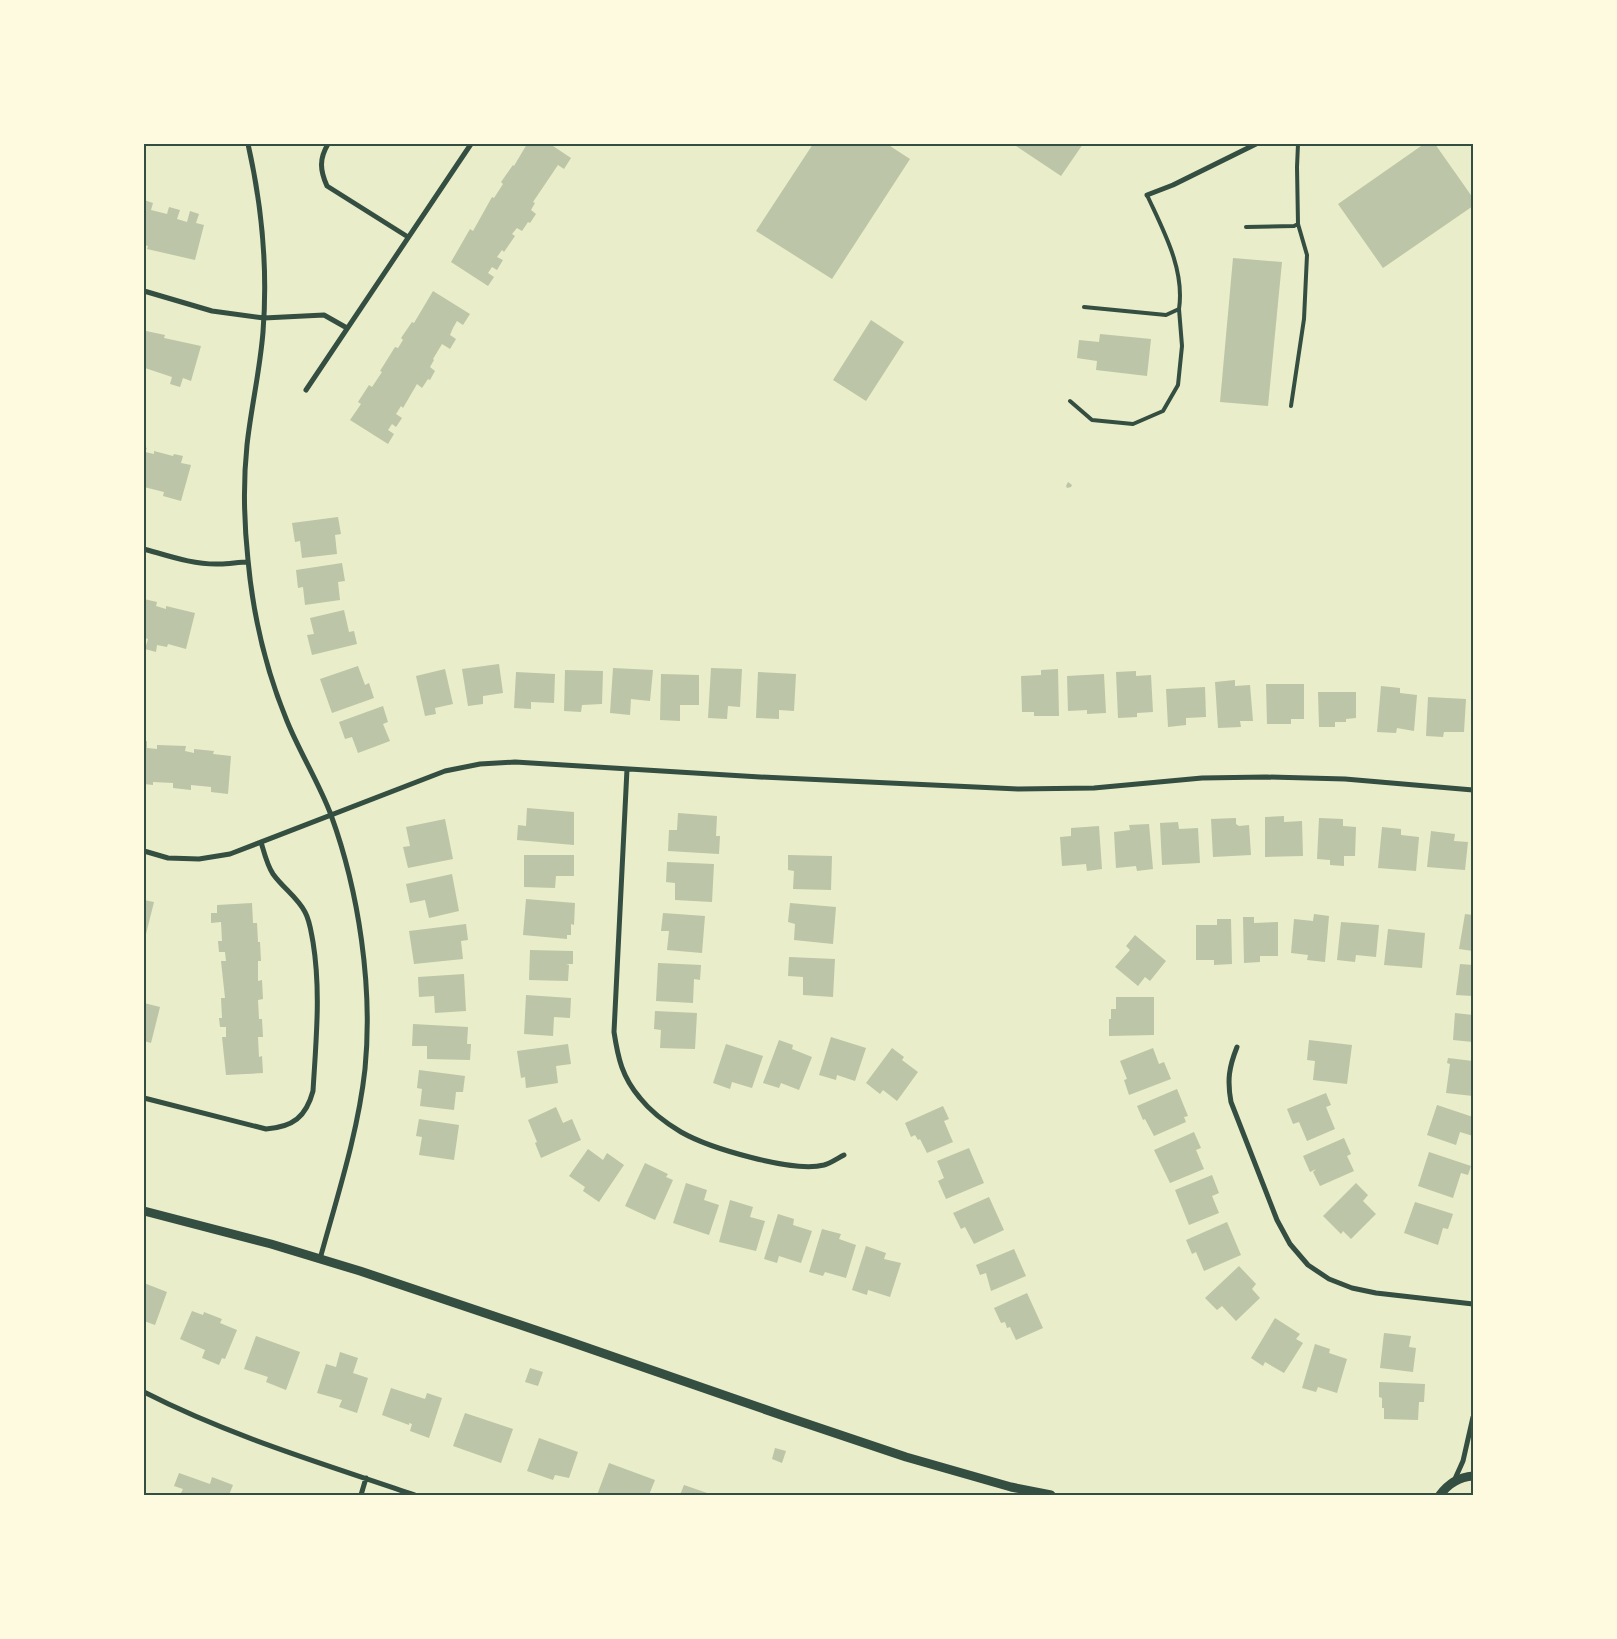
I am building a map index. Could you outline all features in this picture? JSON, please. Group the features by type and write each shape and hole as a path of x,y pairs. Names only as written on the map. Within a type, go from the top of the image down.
{"street":[{"path":"248,144 256,179 264,241 265,283 264,318 246,467 244,518 256,622 270,672 287,721 330,814 342,848 355,898 363,949 367,1019 365,1068 357,1117 320,1259"},
{"path":"328,144 322,153 320,164 322,176 327,186 408,237"},
{"path":"306,390 471,144"},
{"path":"1147,195 1181,181 1256,144"},
{"path":"144,292 212,311 264,318 324,315 347,328"},
{"path":"144,549 203,564 248,562"},
{"path":"144,852 168,858 199,859 230,854 445,771 480,764 515,762 627,770 1018,789 1094,788 1202,778 1266,777 1345,779 1473,790"},
{"path":"627,770 614,1032 618,1057 625,1077 640,1098 658,1117 680,1132 711,1145 768,1161 797,1166 824,1165 844,1155"},
{"path":"144,1098 266,1129 281,1128 294,1122 302,1115 310,1102 313,1091 318,999 316,958 310,925 306,913 293,894 274,874 261,842"},
{"path":"1238,1047 1231,1063 1228,1084 1231,1102 1276,1220 1290,1244 1308,1265 1329,1279 1352,1288 1376,1293 1473,1304"},
{"path":"144,1211 271,1244 320,1259 566,1340 906,1457 1012,1487 1051,1495"},
{"path":"144,1392 179,1410 252,1440 415,1495"},
{"path":"1439,1495 1454,1481 1463,1461 1473,1417"},
{"path":"1454,1481 1473,1476"},
{"path":"361,1495 366,1478"}],"lane":[{"path":"1291,406 1304,319 1308,255 1298,224 1298,144"},
{"path":"1070,401 1092,420 1133,424 1163,411 1178,385 1182,346 1179,309 1181,295 1171,247 1147,195"},
{"path":"1246,227 1294,226 1298,224"},
{"path":"1084,306 1166,315 1179,309"}],"building":[{"path":"527,144 550,144 571,158 564,169 558,165 533,202 535,203 531,210 536,214 522,231 517,228 512,234 515,236 504,252 502,250 497,257 503,260 497,270 492,267 488,273 494,277 488,286 451,262 470,229 473,231 492,197 494,198 503,184 501,182 514,166"},
{"path":"813,144 887,144 910,159 832,279 756,231"},
{"path":"1013,144 1083,144 1061,176"},
{"path":"1424,144 1435,144 1473,198 1473,206 1383,268 1338,204"},
{"path":"144,200 153,203 151,210 167,214 169,207 180,210 177,219 187,222 190,211 199,214 196,223 204,225 195,260 147,249 148,246 144,245"},
{"path":"1233,258 1282,262 1268,406 1220,402"},
{"path":"433,291 470,314 463,325 457,321 453,328 450,335 456,339 450,349 442,344 430,367 435,371 430,380 428,379 422,388 417,384 403,408 401,406 396,414 402,418 396,427 392,424 388,430 394,434 388,444 350,420 361,404 358,402 369,385 372,387 395,347 398,348 403,340 401,338 412,322 414,323"},
{"path":"871,320 904,342 866,401 833,380"},
{"path":"146,331 165,335 164,338 201,346 191,381 183,378 180,387 170,384 172,377 145,368 144,372 144,332 146,333"},
{"path":"1100,334 1151,339 1147,376 1096,370 1097,361 1077,358 1079,340 1099,342"},
{"path":"144,447 147,448 145,452 154,454 154,451 173,456 174,454 183,456 181,463 191,465 181,501 163,496 164,492 144,487"},
{"path":"1068,482 1072,485 1067,488 1066,486"},
{"path":"338,517 341,534 335,535 337,554 302,558 300,541 295,542 292,523"},
{"path":"342,563 345,581 338,582 340,600 305,605 303,587 298,588 296,570"},
{"path":"144,599 157,602 156,606 166,609 166,606 195,613 186,649 168,644 167,647 157,645 156,652 145,649 148,639 144,638"},
{"path":"344,610 349,632 354,631 357,644 312,655 307,635 314,634 310,618"},
{"path":"499,664 503,693 483,696 483,704 468,706 462,669"},
{"path":"358,666 365,685 369,683 374,698 332,713 320,679"},
{"path":"613,668 653,670 650,701 631,699 630,715 610,713"},
{"path":"711,668 742,669 740,707 728,706 727,719 708,718"},
{"path":"445,669 453,704 435,708 436,714 425,716 416,676"},
{"path":"1058,669 1059,716 1034,716 1034,712 1022,712 1021,676 1041,675 1041,670"},
{"path":"565,670 603,671 602,704 582,705 581,712 564,711"},
{"path":"1136,671 1136,676 1151,675 1153,712 1137,713 1137,717 1118,718 1116,672"},
{"path":"516,672 555,674 554,703 531,702 531,709 514,708"},
{"path":"758,672 796,674 794,711 779,710 779,719 756,718"},
{"path":"661,674 699,675 699,705 680,705 680,721 660,720"},
{"path":"1104,674 1106,713 1087,714 1087,710 1068,711 1067,676"},
{"path":"1235,680 1235,686 1250,685 1253,721 1240,721 1241,727 1218,728 1215,682"},
{"path":"1266,684 1304,684 1304,719 1291,719 1291,724 1267,724"},
{"path":"1381,686 1400,688 1400,693 1417,695 1414,731 1397,728 1396,733 1377,732"},
{"path":"1205,687 1206,717 1186,718 1186,725 1168,727 1166,689"},
{"path":"1318,692 1356,692 1356,718 1346,719 1346,722 1335,722 1335,727 1319,727"},
{"path":"1428,697 1466,699 1464,732 1444,732 1443,737 1426,736"},
{"path":"383,706 388,722 383,724 390,741 358,753 352,737 345,739 339,722"},
{"path":"144,741 147,741 147,748 157,749 157,745 186,746 185,751 194,753 194,749 214,751 213,754 231,756 228,794 211,792 211,787 191,785 191,790 173,788 173,783 153,782 153,785 144,784"},
{"path":"527,808 574,812 574,845 517,840 518,825 526,826"},
{"path":"678,813 717,816 716,836 720,836 719,854 668,851 669,830 677,830"},
{"path":"1284,816 1284,822 1302,821 1303,856 1265,857 1265,817"},
{"path":"1236,818 1236,824 1239,826 1249,825 1251,855 1213,857 1211,819"},
{"path":"1319,818 1343,819 1343,826 1356,827 1355,856 1344,856 1344,866 1330,865 1330,860 1317,859"},
{"path":"445,819 453,859 408,868 403,847 410,846 406,827"},
{"path":"1178,822 1179,829 1198,828 1200,863 1162,865 1160,823"},
{"path":"1149,824 1153,869 1137,871 1136,866 1116,868 1114,832 1130,830 1129,825"},
{"path":"1099,826 1102,869 1087,871 1086,864 1062,866 1060,837 1071,836 1071,828"},
{"path":"1382,827 1401,829 1401,835 1419,837 1416,871 1378,868"},
{"path":"1431,831 1455,834 1454,841 1468,842 1465,870 1427,867"},
{"path":"524,855 574,855 574,876 556,876 555,888 524,887"},
{"path":"788,855 832,856 831,890 793,889 794,871 788,870"},
{"path":"667,862 714,864 712,902 675,900 675,883 666,882"},
{"path":"452,874 459,911 429,918 425,900 410,903 406,884"},
{"path":"526,899 575,903 574,925 571,924 571,935 567,935 567,939 523,935"},
{"path":"144,900 154,902 144,942"},
{"path":"252,903 253,923 257,923 258,942 260,942 261,961 258,961 258,981 262,980 263,999 258,1000 259,1019 262,1019 263,1037 258,1037 259,1057 262,1056 263,1073 226,1075 222,1037 226,1037 226,1027 220,1027 219,1018 222,1018 221,998 225,998 221,961 226,961 225,952 219,952 218,941 222,941 221,922 211,923 211,913 217,913 217,905"},
{"path":"790,903 836,907 833,944 794,940 795,924 788,922"},
{"path":"663,913 705,916 702,953 667,950 669,931 661,931"},
{"path":"1314,914 1329,916 1325,962 1307,960 1308,955 1291,953 1294,919 1313,921"},
{"path":"1465,914 1473,915 1473,951 1459,949"},
{"path":"1243,917 1254,917 1254,923 1278,922 1278,956 1260,956 1260,962 1244,963"},
{"path":"1217,919 1231,919 1232,964 1214,965 1214,960 1196,960 1196,925 1217,925"},
{"path":"1341,922 1379,925 1376,957 1356,955 1355,962 1337,960"},
{"path":"466,924 468,940 461,941 463,959 414,964 409,931"},
{"path":"1388,929 1425,933 1422,968 1384,965"},
{"path":"1135,935 1166,961 1150,981 1145,977 1138,986 1115,967 1130,950 1126,946"},
{"path":"530,950 573,951 573,964 566,964 569,965 568,981 529,980"},
{"path":"789,957 835,959 833,997 803,995 803,977 788,976"},
{"path":"658,963 701,965 700,980 694,979 693,1003 656,1001"},
{"path":"1460,964 1473,965 1473,996 1456,995"},
{"path":"464,974 466,1011 435,1013 434,996 419,997 418,977"},
{"path":"526,995 571,998 570,1018 554,1017 553,1036 524,1034"},
{"path":"1116,997 1154,997 1154,1035 1109,1036 1109,1019 1111,1019 1111,1009 1116,1009"},
{"path":"144,1003 160,1007 151,1043 144,1041"},
{"path":"655,1011 697,1013 695,1049 660,1048 661,1030 654,1029"},
{"path":"1455,1013 1473,1015 1473,1042 1453,1040"},
{"path":"413,1024 468,1027 467,1044 471,1044 470,1060 427,1059 427,1046 412,1046"},
{"path":"831,1037 866,1048 855,1081 837,1075 836,1080 819,1075"},
{"path":"779,1040 793,1045 792,1049 812,1057 799,1090 781,1083 779,1088 763,1083"},
{"path":"1309,1040 1352,1045 1347,1084 1313,1080 1315,1061 1307,1060"},
{"path":"568,1044 571,1064 556,1066 558,1083 526,1088 525,1077 521,1078 517,1051"},
{"path":"726,1044 763,1056 752,1088 732,1082 730,1089 713,1083"},
{"path":"892,1048 904,1057 902,1060 918,1072 897,1101 883,1090 880,1094 866,1083"},
{"path":"1153,1048 1159,1064 1164,1062 1171,1079 1129,1095 1124,1080 1127,1079 1120,1061"},
{"path":"1448,1058 1473,1061 1473,1096 1446,1093 1450,1064 1447,1063"},
{"path":"419,1070 465,1076 463,1092 456,1092 454,1110 420,1106 422,1089 417,1088"},
{"path":"1177,1089 1188,1116 1184,1117 1186,1122 1154,1136 1145,1119 1143,1120 1137,1106"},
{"path":"1326,1093 1331,1105 1326,1107 1335,1129 1307,1141 1299,1122 1293,1124 1287,1109"},
{"path":"1437,1105 1473,1117 1473,1136 1460,1132 1456,1145 1427,1135"},
{"path":"943,1106 949,1119 944,1121 953,1142 927,1153 920,1139 918,1140 915,1135 911,1137 905,1123"},
{"path":"556,1107 563,1123 572,1119 581,1140 541,1158 528,1120"},
{"path":"419,1119 459,1125 454,1160 419,1155 422,1137 416,1136"},
{"path":"1194,1132 1201,1148 1196,1150 1204,1169 1170,1183 1154,1150"},
{"path":"1344,1138 1351,1154 1347,1156 1354,1171 1320,1186 1313,1172 1316,1169 1310,1172 1303,1156"},
{"path":"969,1148 984,1183 946,1199 938,1181 944,1178 937,1161"},
{"path":"588,1149 603,1160 607,1153 624,1165 599,1202 583,1191 585,1187 569,1176"},
{"path":"1429,1152 1471,1166 1468,1175 1461,1173 1453,1198 1418,1186"},
{"path":"645,1163 668,1174 666,1177 673,1180 655,1220 625,1206"},
{"path":"1212,1175 1219,1193 1212,1196 1219,1213 1189,1225 1175,1190"},
{"path":"686,1183 707,1190 704,1200 719,1205 709,1235 673,1223"},
{"path":"1356,1183 1368,1195 1363,1201 1376,1214 1351,1239 1343,1231 1341,1234 1323,1216"},
{"path":"989,1197 1004,1230 974,1244 965,1227 961,1229 953,1213"},
{"path":"730,1200 753,1207 750,1217 765,1221 756,1251 719,1242"},
{"path":"1415,1202 1453,1214 1448,1229 1443,1228 1438,1245 1404,1233"},
{"path":"778,1214 794,1219 793,1225 812,1231 801,1263 779,1256 777,1263 764,1259"},
{"path":"1227,1222 1241,1255 1204,1271 1196,1252 1192,1254 1186,1240"},
{"path":"822,1229 841,1234 839,1239 856,1245 846,1278 825,1272 823,1276 809,1272"},
{"path":"866,1246 886,1253 884,1259 901,1263 890,1297 868,1290 867,1295 852,1290"},
{"path":"1014,1249 1026,1276 991,1291 986,1273 980,1275 976,1265"},
{"path":"1239,1266 1256,1284 1252,1289 1260,1298 1236,1321 1222,1306 1217,1310 1205,1298"},
{"path":"144,1283 167,1292 155,1325 144,1321"},
{"path":"1027,1293 1043,1328 1016,1340 1010,1327 1007,1328 1005,1322 1001,1323 994,1308"},
{"path":"192,1311 203,1315 204,1312 222,1319 220,1323 237,1330 225,1359 222,1358 219,1365 202,1358 205,1350 180,1339"},
{"path":"1275,1318 1300,1334 1296,1339 1303,1343 1284,1373 1265,1362 1263,1366 1251,1358"},
{"path":"1384,1333 1411,1336 1409,1347 1416,1348 1413,1372 1380,1368"},
{"path":"256,1336 300,1352 286,1390 266,1382 268,1377 244,1369"},
{"path":"1315,1344 1330,1349 1329,1353 1347,1359 1337,1393 1318,1387 1316,1392 1302,1388"},
{"path":"340,1352 358,1358 353,1373 368,1378 357,1413 339,1407 342,1400 317,1393 326,1364 336,1367"},
{"path":"530,1368 543,1372 538,1386 525,1382"},
{"path":"1379,1382 1425,1384 1424,1402 1419,1402 1418,1420 1384,1419 1382,1398 1379,1397"},
{"path":"391,1388 425,1399 427,1393 442,1398 429,1438 410,1431 412,1424 409,1423 409,1425 382,1415"},
{"path":"465,1413 513,1429 501,1463 453,1446"},
{"path":"539,1438 578,1452 569,1478 555,1475 553,1480 527,1471"},
{"path":"775,1448 786,1451 782,1463 772,1459"},
{"path":"609,1463 655,1480 649,1495 597,1495"},
{"path":"179,1473 210,1484 212,1477 233,1485 229,1495 180,1495 183,1489 174,1486"},
{"path":"684,1485 713,1495 680,1495"}]}
